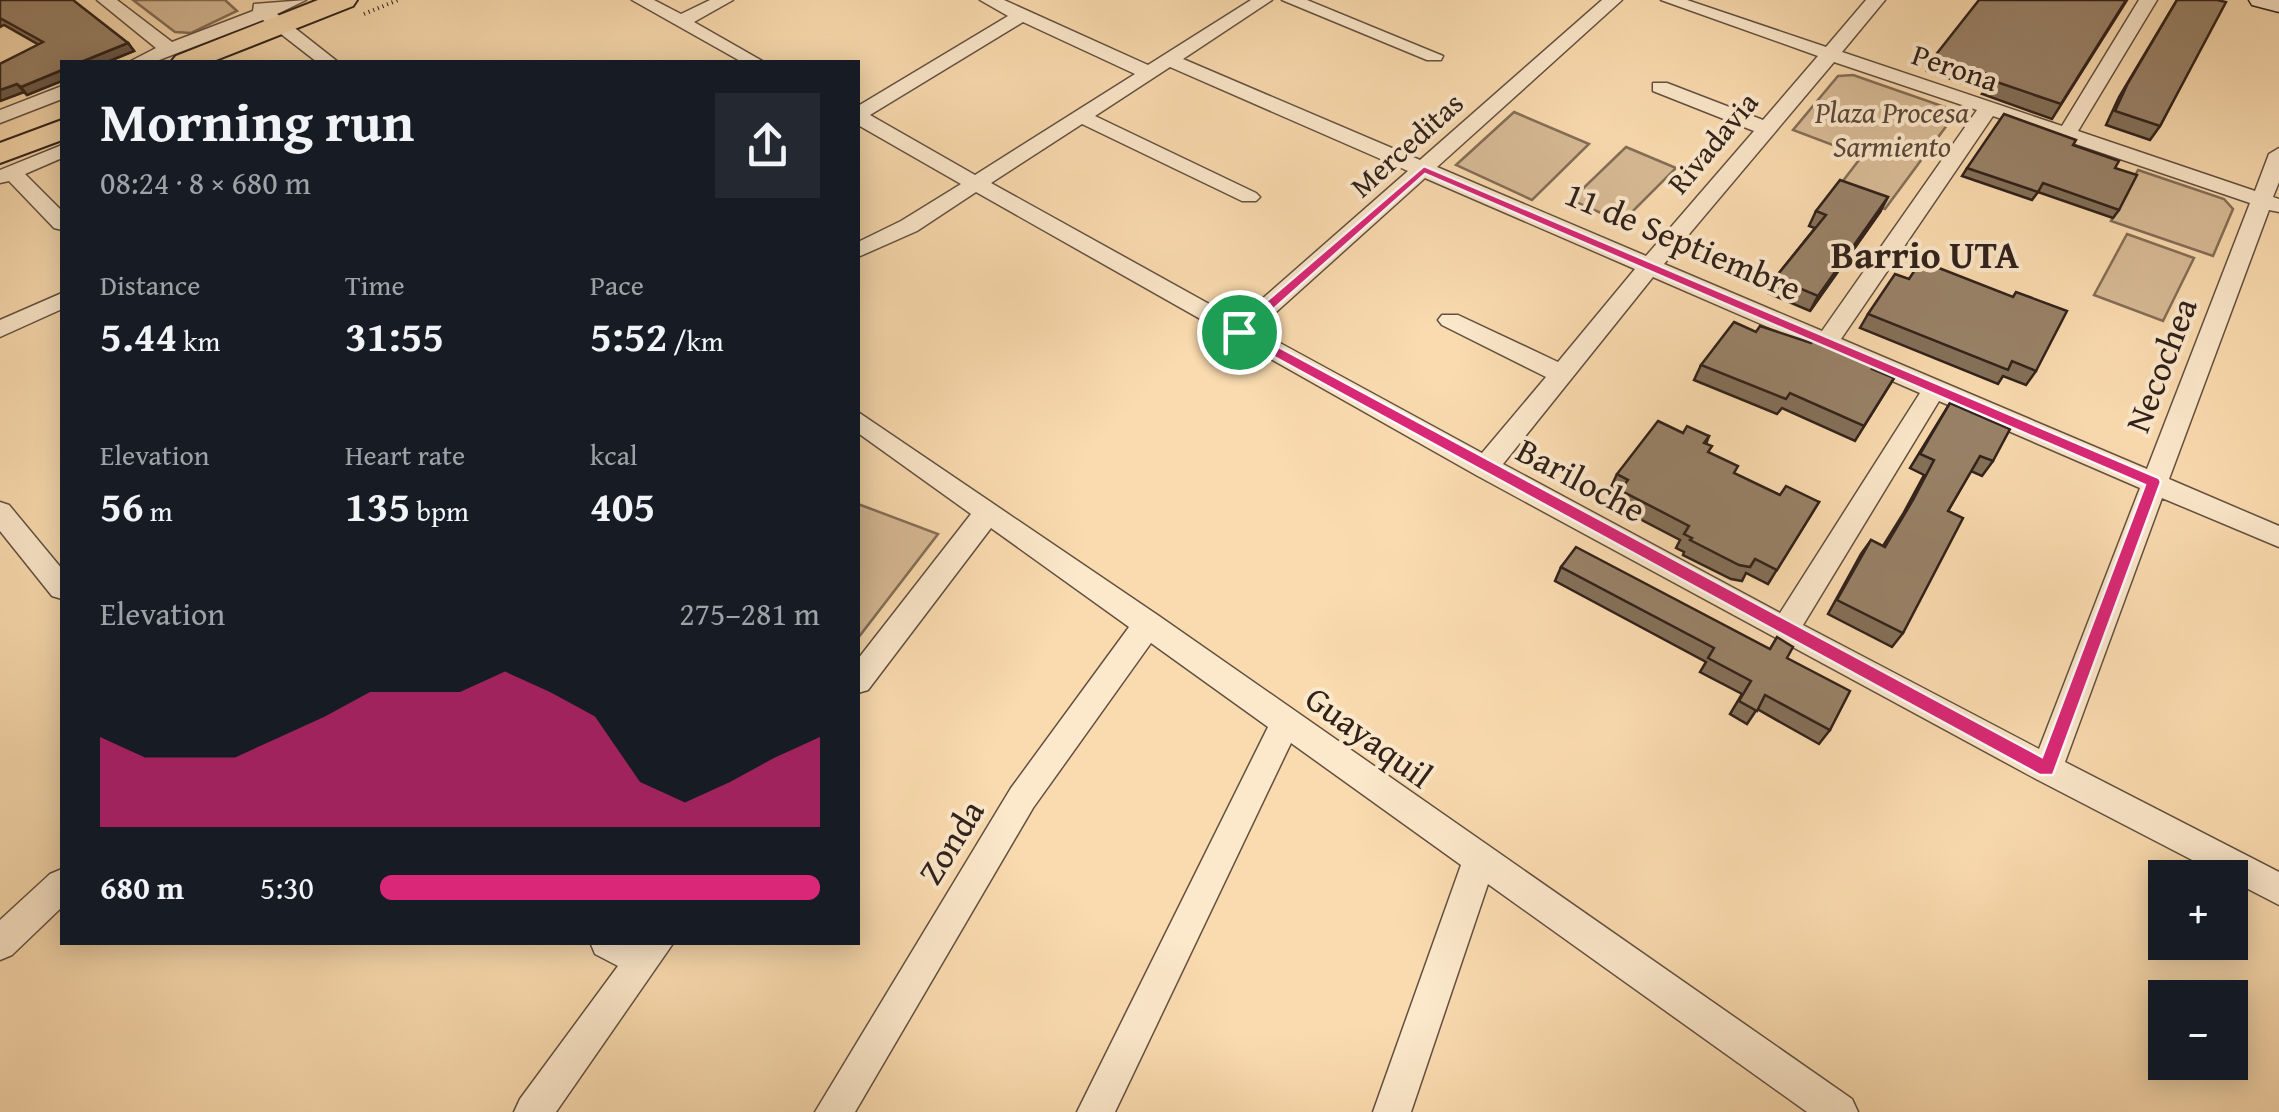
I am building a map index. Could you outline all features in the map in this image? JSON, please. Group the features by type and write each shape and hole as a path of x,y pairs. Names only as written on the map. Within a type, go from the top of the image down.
{"main road":[{"path":"178,56 272,18 343,0"},
{"path":"227,60 272,18 380,0"},
{"path":"2261,0 2279,5"},
{"path":"0,137 60,113"},
{"path":"4,168 60,129"}],"street":[{"path":"106,0 178,56"},
{"path":"297,0 272,18 325,60"},
{"path":"641,0 751,60"},
{"path":"679,22 724,0"},
{"path":"990,0 1149,72"},
{"path":"1291,0 1434,56"},
{"name":"Merceditas","path":"1239,332 1613,0"},
{"name":"Perona","path":"1670,0 2270,203"},
{"name":"Rivadavia","path":"1485,468 1876,0"},
{"path":"2066,137 2148,0"},
{"path":"860,249 909,226 1254,2"},
{"path":"860,115 1022,15"},
{"path":"151,60 178,56"},
{"name":"11 de Septiembre","path":"1169,60 2279,536"},
{"path":"1660,87 1767,129"},
{"path":"0,116 60,93"},
{"path":"1828,340 1987,110"},
{"path":"1080,116 1248,197"},
{"name":"Bariloche","path":"860,117 1485,468 2047,769 2279,888"},
{"path":"4,168 60,152"},
{"name":"Necochea","path":"2047,769 2154,482 2270,203 2279,154"},
{"path":"4,168 60,221"},
{"path":"0,329 60,301"},
{"path":"1450,320 1561,374"},
{"path":"1785,629 1935,388"},
{"name":"Guayaquil","path":"860,421 1839,1112"},
{"path":"0,512 60,586"},
{"path":"860,679 988,512"},
{"name":"Zonda","path":"834,1112 972,882 1098,684 1149,624"},
{"path":"1096,1112 1285,724"},
{"path":"1392,1112 1479,861"},
{"path":"0,943 60,887"},
{"path":"533,1112 649,952 620,945"}],"green space":[{"path":"133,0 225,0 237,11 191,33 175,32"},
{"name":"Plaza Procesa Sarmiento","path":"1853,75 1945,107 1953,117 1885,209 1836,190 1862,156 1793,130 1838,76"},
{"path":"1514,112 1589,144 1532,200 1456,165"},
{"path":"1626,147 1676,168 1622,222 1571,200"},
{"path":"2138,170 2224,199 2233,209 2213,256 2111,221"},
{"path":"2127,234 2194,258 2163,321 2094,295"},
{"path":"860,505 938,534 860,635"}],"building":[{"path":"0,0 73,0 128,43 86,60 60,60 60,71 21,87 17,84 0,90 0,64 43,42 0,18"},
{"path":"1979,0 2126,0 2061,104 1934,57"},
{"path":"2177,0 2226,2 2160,126 2115,111 2128,83"},
{"path":"2004,114 2076,140 2073,145 2119,161 2115,168 2137,175 2119,210 2043,183 2038,192 1967,168"},
{"path":"1840,180 1888,197 1818,296 1775,278 1826,215 1816,211"},
{"path":"1921,261 2013,297 2016,292 2067,311 2036,371 2012,361 2008,370 1868,314 1895,274 1909,279"},
{"path":"1734,322 1756,332 1760,326 1811,343 1815,337 1876,363 1872,369 1894,378 1864,426 1790,393 1786,399 1701,365"},
{"path":"1950,403 2010,429 1993,461 1980,456 1948,511 1963,518 1903,633 1837,600 1871,540 1885,547 1913,500 1934,460 1920,454"},
{"path":"1658,421 1683,433 1687,426 1709,436 1704,443 1712,446 1708,452 1738,466 1734,473 1780,495 1786,486 1819,502 1777,570 1755,559 1750,567 1739,565 1690,540 1684,534 1689,526 1620,490 1628,480 1617,474"},
{"path":"1576,547 1770,649 1777,637 1793,647 1787,658 1850,691 1830,730 1765,695 1757,711 1739,701 1751,681 1708,658 1714,648 1561,567"}],"district":[{"name":"Barrio UTA","path":"1925,255"}],"route":[{"path":"1424,169 2154,482 2047,769 1239,332 1424,169"}]}
